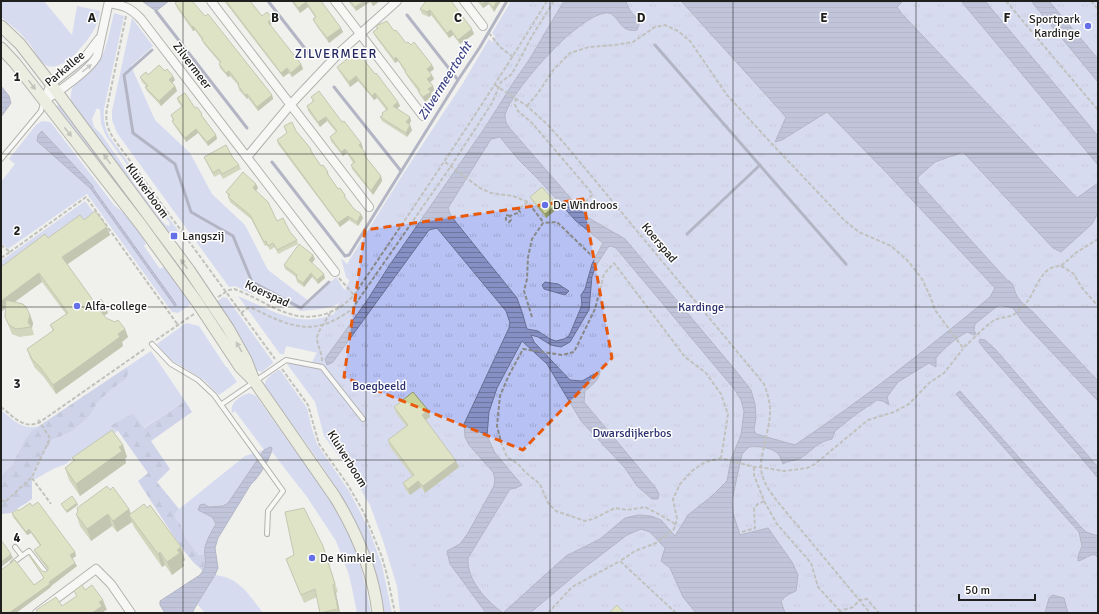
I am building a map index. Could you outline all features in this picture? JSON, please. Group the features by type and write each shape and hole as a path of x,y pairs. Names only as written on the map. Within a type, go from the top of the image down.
{"main road":[{"name":"Kluiverboom","path":"1,26 20,44 55,88 211,302 246,360 255,382"},
{"name":"Kluiverboom","path":"1,48 15,62 140,225 201,309 240,367 255,382 335,497 354,531 368,567 378,613"}],"street":[{"path":"211,1 369,207"},
{"path":"335,1 423,116"},
{"path":"247,157 291,104 340,52 397,1"},
{"path":"464,1 483,26"},
{"path":"109,2 128,7"},
{"name":"Parkallee","path":"44,101 55,88 92,64 97,56 109,2"},
{"name":"Zilvermeer","path":"128,7 144,23 335,272"},
{"path":"37,613 96,569 111,584 131,613"}],"lane":[{"path":"1,159 41,111 44,101"},
{"path":"152,344 170,364 207,387 222,404 284,491 268,511 267,534"},
{"path":"222,404 286,360 322,367 363,419"},
{"path":"15,547 22,556"},
{"path":"6,568 29,551 46,574"}],"path":[{"name":"Koerspad","path":"225,292 236,289 287,314 301,316 316,316 330,313 345,304 354,295 445,162 513,57 546,1"},
{"path":"241,313 248,308 252,308 288,324 307,327 325,324 346,314 356,304 451,166 492,103 498,87 502,81 512,74 532,36 554,1"},
{"path":"1006,1 1098,110"},
{"path":"1091,1 1098,9"},
{"name":"Kluiverboom","path":"128,7 106,108 108,128 114,139 308,405 319,444 348,485 364,513 388,574 394,613"},
{"path":"527,106 538,93 554,69 570,53 589,47 633,42 655,27 665,25 678,31 690,41 727,95 772,145 844,220 859,232 891,246 908,261 922,279 935,310 946,328 963,348"},
{"path":"493,39 500,47 513,57"},
{"name":"Koerspad","path":"495,85 527,106 564,143 764,384 770,399 770,418 760,467"},
{"path":"516,98 515,105 518,111 532,123 590,191 592,195 583,205"},
{"path":"445,162 480,188 491,193 513,196 528,202 543,222"},
{"path":"1,258 86,197 178,325"},
{"path":"510,216 520,212 518,209 528,202"},
{"path":"543,222 557,222 590,254"},
{"path":"532,317 524,290 527,279 528,257 532,238 543,222"},
{"path":"548,613 572,587 620,561 635,551 656,543 674,529 677,519 673,499 680,484 692,470 704,462 721,458 754,467 784,471 808,468 868,420 894,412 909,404 944,373 963,348 993,321 999,318 1014,315 1027,302 1044,273 1053,267 1061,266 1077,252 1098,239"},
{"path":"1,245 10,252"},
{"path":"675,524 645,507 627,510 615,508 594,519 584,520 556,511 543,495 540,484 525,472 518,464 507,457 497,426 500,396 523,349 551,352 562,355 574,352 595,309 604,274 614,263 684,357 706,373 721,394 728,414 721,458"},
{"path":"1061,266 1072,272 1082,288 1098,306"},
{"path":"335,272 354,295"},
{"path":"211,302 225,292"},
{"path":"1,407 23,424 31,425 40,422 201,309"},
{"path":"322,367 322,353 317,338 318,331 325,324 330,313"},
{"path":"1,500 5,502 32,478 50,438 38,418"},
{"path":"754,467 754,475 764,501 777,524 811,563 818,587 840,612 853,607 860,600 868,599 879,613"},
{"path":"760,467 764,480 771,492 870,613"},
{"path":"32,478 51,504"},
{"path":"742,532 755,528 754,508 764,501"},
{"path":"620,561 676,613"}],"highlighted area":[{"path":"583,199 612,358 523,450 344,377 365,230"}],"green space":[{"path":"1,1 44,1 72,35 77,6 100,11 97,23 78,51 70,59 60,65 49,66 40,60 30,44 22,35 1,17"},
{"path":"511,1 523,1 499,42 492,33"},
{"name":"Kardinge","path":"517,1 1098,1 1098,613 430,613 428,593 305,378 355,268"},
{"path":"114,13 124,16 104,109 105,126 109,136 179,232 173,236 158,223 71,102 73,87 81,77 97,64 101,58 107,42","holes":["97,108 100,110 101,124 106,136 169,222 170,226 166,225 161,220 133,182 101,134 94,127 92,119"]},
{"path":"132,18 153,46 131,66 155,120 190,153 212,194 245,225 268,270 310,302 336,277 345,291 344,300 334,306 301,311 255,289 252,294 235,286 229,287 117,133 112,120 112,111"},
{"path":"489,39 497,47 351,282 346,277 341,258 347,264 403,174 463,83"},
{"path":"57,105 63,107 204,295 198,299 56,107"},
{"path":"42,121 50,122 52,124 114,205 134,222 146,244 144,246 160,269 163,267 176,278 193,303 178,313 172,312 87,194 8,249 1,243 1,182 15,164 9,159 36,125","holes":["43,131 93,188 176,305 174,305 91,189 39,143 39,134"]},
{"path":"85,201 99,219 1,277 1,261"},
{"path":"238,296 276,313 301,319 326,317 340,311 318,353 286,346 284,354 280,354"},
{"path":"223,297 227,298 273,362 262,372 255,370 215,303"},
{"path":"186,323 199,326 237,382 219,395 204,380 168,358 157,344"},
{"path":"151,351 185,401 143,428 133,413 111,426 118,431 72,458 66,464 53,469 32,481 32,474 52,440 71,432 89,417 98,402 126,379 129,372 127,367"},
{"path":"287,364 306,364 321,371 486,613 400,613 397,586 370,505 349,470 324,436 315,402"},
{"path":"127,367 129,372 126,379 98,402 89,417 71,432 52,440 32,474 32,499 11,513 1,514 1,475 12,465 25,439 33,430"},
{"path":"280,370 307,408 317,444 349,491 368,527 382,565 392,613 384,613 372,559 355,521 344,501 319,462 265,386 267,379"},
{"path":"249,393 256,396 321,487 342,520 355,547 371,613 357,613 348,572 336,541 307,497 272,452 272,448 264,450 235,411 232,413 232,406 236,400"},
{"path":"185,401 192,412 151,441 170,469 157,482 179,509 174,515 181,525 185,537 199,555 206,555 206,562 203,571 193,562 178,543 138,481 148,473 118,431 110,426 133,413 144,428"},
{"path":"1,410 23,426 38,426 25,439 12,465 1,475"},
{"path":"264,450 228,503 223,506 209,507 206,514 212,517 216,524 205,548 206,555 199,555 185,537 181,525 173,514 245,456"},
{"path":"215,575 231,579 237,583 243,588 263,613 205,613 197,604"}],"shaded area":[{"path":"142,1 169,1 156,11"},
{"path":"564,1 626,1 630,10 640,22 637,30 626,29 610,13 600,14 591,18 564,39 533,72 514,97 508,108 505,116 507,125 587,217 625,239 732,366 751,390 755,404 756,417 754,430 756,434 795,445 919,355 990,297 995,288 827,112 782,140 775,142 786,117 681,1 903,1 897,7 902,14 1077,198 1098,183 1098,213 1092,224 1061,252 1053,248 963,152 935,162 918,177 918,182 1007,280 1010,281 1014,286 1020,301 1033,312 1098,381 1098,401 1023,322 1013,308 1000,305 975,324 974,330 976,334 974,335 967,332 954,340 936,358 936,367 929,363 898,382 887,397 889,405 883,401 877,400 835,431 832,439 819,444 801,458 783,464 776,452 761,447 749,447 742,454 732,500 733,513 740,535 768,528 792,562 798,575 796,591 787,595 781,601 785,613 696,613 683,597 670,568 661,561 665,548 650,532 641,529 627,535 580,571 530,613 503,613 486,613 450,564 447,551 460,544 468,533 494,486 495,479 493,472 469,445 465,437 464,424 509,328 510,323 506,311 437,228 429,230 333,362 327,365 325,359 366,302 389,266 486,126 529,60","holes":["500,137 518,159 576,221 603,243 592,264 585,289 581,295 582,305 569,336 564,339 556,341 538,331 527,329 517,298 451,216 448,208 491,139","611,246 616,248 735,390 741,400 744,411 741,435 731,459 727,481 712,496 688,515 675,536 661,520 651,516 638,515 625,518 600,539 566,556 503,613 484,596 474,582 468,558 510,489 522,485 495,453 487,436 489,412 497,388 522,341 547,364 581,421 625,468 637,486 652,499 658,499 659,494 655,487 584,402 585,391 597,380 600,371 582,381 570,380 534,342 531,335 538,337 551,345 561,347 570,342 589,310 592,276 596,266 608,247"]},
{"path":"961,1 985,1 1098,136 1098,165"},
{"path":"1031,1 1049,1 1098,59 1098,82"},
{"path":"1,86 9,96 11,103 1,117"},
{"path":"42,131 93,186 176,306 91,189 37,141 38,135"},
{"path":"545,282 558,284 569,291 565,295 544,289 542,285"},
{"path":"980,339 985,340 995,349 1098,467 1098,478 986,351 979,342"},
{"path":"960,391 1081,527 1086,532 1098,536 1098,558 1095,554 1078,561 1078,556 1082,546 1079,532 956,394"},
{"path":"270,447 272,448 270,456 264,467 251,484 218,538 215,548 218,568 192,613 165,613 160,605 160,601 200,575 205,567 205,547 216,524 212,517 198,510 200,505 204,504 209,507 223,506 228,503 264,450"},
{"path":"1053,595 1064,598 1068,613 1045,613 1049,598"}],"building":[{"path":"178,1 192,1 205,16 208,14 272,95 257,107 247,94 245,95 229,71 226,73 219,64 221,62 202,40 203,39 193,26 192,27 175,3"},
{"path":"226,1 250,1 262,16 267,12 272,18 268,22 301,64 291,73 287,68 281,73"},
{"path":"293,1 321,1 341,28 327,38 313,19 316,17 306,2 298,8"},
{"path":"350,1 364,1 355,7"},
{"path":"426,1 451,1 472,29 458,40 451,30 447,33 430,10 427,12 420,9"},
{"path":"479,1 486,1 482,4"},
{"path":"488,1 497,1 493,8"},
{"path":"387,21 394,31 396,30 406,43 408,42 411,45 414,42 432,65 427,69 432,75 427,79 433,86 428,89 431,92 423,97 418,91 420,90 405,72 406,71 396,57 394,59 373,32 378,28 376,26"},
{"path":"359,50 365,59 364,60 398,102 393,106 410,117 406,122 410,125 406,133 380,117 383,115 382,113 388,109 375,93 372,96 356,76 349,82 337,67"},
{"path":"159,65 165,71 167,69 173,76 169,80 175,86 159,101 145,87 148,86 140,77 146,72 148,75"},
{"path":"319,91 342,122 344,121 361,143 359,145 366,154 364,155 381,176 371,191 351,165 355,162 345,149 341,152 330,137 337,131 326,117 318,122 307,106 314,101 311,97"},
{"path":"185,93 195,108 197,107 216,135 207,142 196,129 185,138 172,121 174,120 171,115 183,106 177,98"},
{"path":"292,122 296,131 311,149 310,150 321,166 323,165 338,189 340,188 354,209 361,214 357,222 348,216 338,223 277,140 287,133 284,126"},
{"path":"226,145 233,158 239,165 222,174 219,169 213,173 204,157"},
{"path":"243,172 256,184 253,188 268,202 277,221 283,218 290,232 297,240 277,250 273,243 268,246 266,241 264,242 250,215 228,197 230,195 226,192"},
{"name":"De Windroos","path":"542,187 557,204 545,214 530,197"},
{"name":"Alfa-college","path":"95,211 107,227 62,257 95,303 101,299 105,305 99,309 106,318 115,322 118,320 125,329 118,334 120,337 53,385 32,359 27,349 54,330 50,325 68,313 39,273 1,301 1,267 45,234 48,238 80,215 84,220"},
{"path":"299,244 313,255 309,260 324,274 317,280 311,273 303,283 296,278 297,275 284,265"},
{"path":"6,300 23,304 26,307 30,315 28,322 31,327 16,329 9,325 5,317"},
{"path":"413,392 428,410 422,415 456,461 423,486 418,481 408,489 403,483 414,475 388,440 408,425 394,407"},
{"path":"112,430 123,445 119,447 122,451 76,484 65,468 75,460 72,458"},
{"path":"107,486 110,490 113,487 129,509 113,521 108,514 87,529 76,514 78,512 77,508"},
{"path":"72,496 77,503 66,511 61,504"},
{"path":"38,502 75,552 70,555 75,563 49,582 50,584 9,613 1,613 1,570 15,560 34,585 44,578 29,554 42,571 46,572 48,570 48,567 34,550 41,545 29,529 26,532 12,513 16,510 20,510 30,503 32,506"},
{"path":"144,504 147,508 150,505 181,547 177,550 180,553 167,562 160,552 158,554 129,515"},
{"name":"De Kimkiel","path":"304,508 323,546 335,584 333,585 338,609 320,613 315,589 301,595 286,559 294,555 285,512"},
{"path":"1,540 11,554 1,562"},
{"path":"82,585 85,590 92,585 103,600 99,602 102,606 92,613 38,613 36,610 56,597 62,606 77,596 74,591"},
{"path":"617,605 624,613 609,613"}],"waterway":[{"path":"268,1 310,55"},
{"name":"Zilvermeertocht","path":"272,162 345,256 349,255 480,47 507,1"},
{"path":"156,11 247,128"},
{"name":"Zilvermeertocht","path":"407,15 458,80"},
{"path":"655,45 846,264"},
{"path":"152,50 124,75 133,133 175,164 191,212 233,236 252,282 301,308 329,282"},
{"path":"334,87 401,171"},
{"path":"687,234 760,165"}],"place":[{"name":"Sportpark Kardinge","path":"1088,26"},
{"name":"De Windroos","path":"545,205"},
{"name":"Langszij","path":"174,236"},
{"name":"Alfa-college","path":"77,306"},
{"name":"De Kimkiel","path":"312,558"}],"district":[{"name":"ZILVERMEER","path":"336,54"}],"park label":[{"name":"Boegbeeld","path":"379,386"},
{"name":"Dwarsdijkerbos","path":"632,433"}]}
